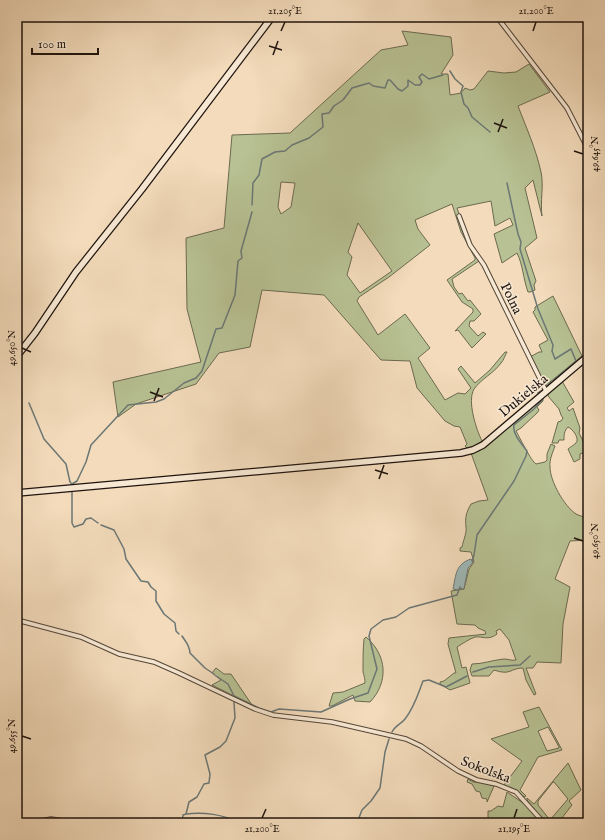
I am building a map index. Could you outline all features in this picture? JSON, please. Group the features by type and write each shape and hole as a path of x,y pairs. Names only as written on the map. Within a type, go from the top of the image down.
{"main road":[{"path":"17,356 35,333 76,272 146,184 272,17"},
{"name":"Dukielska","path":"17,493 462,453 473,450 483,444 588,356"}],"street":[{"path":"497,17 566,108 588,149"},
{"name":"Polna","path":"459,216 470,245 484,265 546,391"},
{"name":"Sokolska","path":"17,620 81,636 119,654 154,662 255,709 273,715 332,722 406,739 421,746 464,774 477,780 496,784 516,792 544,823"},
{"path":"17,821 30,823 51,819 76,823"},
{"path":"103,823 136,823"}],"green space":[{"path":"402,31 451,37 453,55 441,74 448,74 450,95 461,93 465,88 470,90 474,89 488,71 504,73 516,72 529,64 550,92 518,106 534,147 542,177 542,216 533,180 525,188 537,238 525,248 536,281 534,285 535,290 528,292 521,262 517,253 502,263 494,234 513,225 510,218 495,226 491,201 457,208 471,247 479,261 452,279 454,287 459,294 462,293 468,301 470,300 481,314 474,321 470,321 469,326 478,336 483,332 486,334 472,348 458,330 455,331 473,312 473,309 462,302 447,280 475,260 461,232 452,204 415,220 418,229 430,245 389,277 359,297 357,301 378,335 405,314 430,348 418,358 445,400 458,393 465,394 471,388 458,369 461,366 475,383 490,370 505,352 507,352 498,367 477,385 472,394 471,400 473,415 482,441 470,448 467,448 465,446 467,444 460,427 454,426 445,421 417,388 410,361 381,360 324,295 262,290 250,347 219,353 196,384 136,404 118,417 113,382 201,362 187,309 186,238 224,228 232,135 290,133 381,50 408,45","holes":["281,182 295,183 291,207 281,214 278,207","358,223 392,271 360,293 347,275 352,257 348,252"]},
{"path":"553,296 582,356 545,386 530,357 542,352 539,345 548,340 533,312 535,307"},
{"path":"562,381 574,402 567,408 569,411 573,408 580,428 579,433 588,451 588,456 586,457 582,453 580,454 580,459 574,462 568,449 577,441 577,437 572,430 568,427 564,435 564,440 559,440 558,443 552,443 558,422 563,418 559,409 548,396 548,393"},
{"path":"543,398 543,401 537,407 539,410 537,413 516,431 536,464 545,462 547,460 547,454 551,444 555,446 550,464 552,479 558,493 571,510 578,515 588,518 588,540 570,541 555,579 570,587 563,624 561,663 537,662 533,668 526,668 536,694 534,695 526,680 523,668 507,672 494,670 489,676 472,676 470,670 472,664 504,659 516,660 509,640 500,629 496,631 497,634 494,636 488,638 475,637 457,647 462,668 466,667 470,683 450,690 440,684 440,682 456,673 448,644 449,638 486,634 485,631 475,625 457,624 451,591 464,589 469,569 474,562 471,552 460,551 466,532 466,518 468,510 471,504 488,500 471,453 479,451"},
{"path":"366,637 373,644 382,660 383,677 376,694 370,702 355,701 353,695 332,706 329,706 333,693 343,692 365,683 363,672 363,654 364,639"},
{"path":"216,668 224,674 231,674 252,705 212,685 221,680 212,673"},
{"path":"539,707 562,750 538,757 520,790 526,796 524,797 518,792 504,785 522,761 491,739 529,727 523,712","holes":["548,727 559,747 547,751 538,731"]},
{"path":"568,763 581,790 569,801 572,805 558,823 552,819 552,823 546,823 527,800 527,798 534,804","holes":["554,782 568,799 550,820 538,805 538,801"]},
{"path":"468,779 473,782 476,782 475,780 494,786 487,802 487,799 482,798 480,792 476,791 472,784 467,782"},
{"path":"507,792 526,805 541,823 488,823 488,811 491,811 498,806 503,807"}],"water":[{"path":"471,559 473,562 468,568 464,589 453,589 458,570 462,564"}],"waterway":[{"path":"450,71 455,79 463,86 461,92 464,104 468,108 472,117 490,132"},
{"path":"252,205 253,183 259,175 262,159 275,152 285,151 292,145 309,138 323,127 322,114 329,113 334,106 343,100 352,88 369,83 373,86 385,88 388,80 390,80 398,89 402,91 408,86 408,80 415,85 420,85 422,82 419,77 422,74 429,79 443,75"},
{"path":"507,183 521,242 520,249 538,309 553,345 552,351 555,359 571,349 576,361 546,387"},
{"path":"29,403 44,439 66,464 70,482 72,484 77,481 86,462 91,445 128,405 156,402 164,399 184,383 196,378 202,371 216,329 222,328 235,295 238,261 242,258 241,251 252,212"},
{"path":"538,393 543,390"},
{"path":"472,561 477,535 514,481 526,456 527,451 514,432 514,425 534,409 542,400"},
{"path":"72,492 72,523 74,527 83,524 86,519 91,518 98,523"},
{"path":"101,525 114,530 124,549 126,559 141,581 148,582 156,591 156,601 164,614 175,623 176,631 179,634"},
{"path":"216,676 228,684 234,696 259,708 271,712 279,709 321,712 368,693 377,669 369,636 371,629 383,620 396,617 409,608 457,595 460,587"},
{"path":"182,636 189,646 190,653 205,668 214,674"},
{"path":"473,672 489,667 520,665 530,656"},
{"path":"392,732 405,719 411,710 423,681 429,680 446,687 467,676"},
{"path":"182,823 183,815 186,814 189,802 197,797 204,784 209,783 210,774 205,755 220,747 226,741 235,718 234,702"},
{"path":"357,823 362,810 371,801 380,788 385,752 389,739"},
{"path":"186,814 213,814 238,823"}]}
